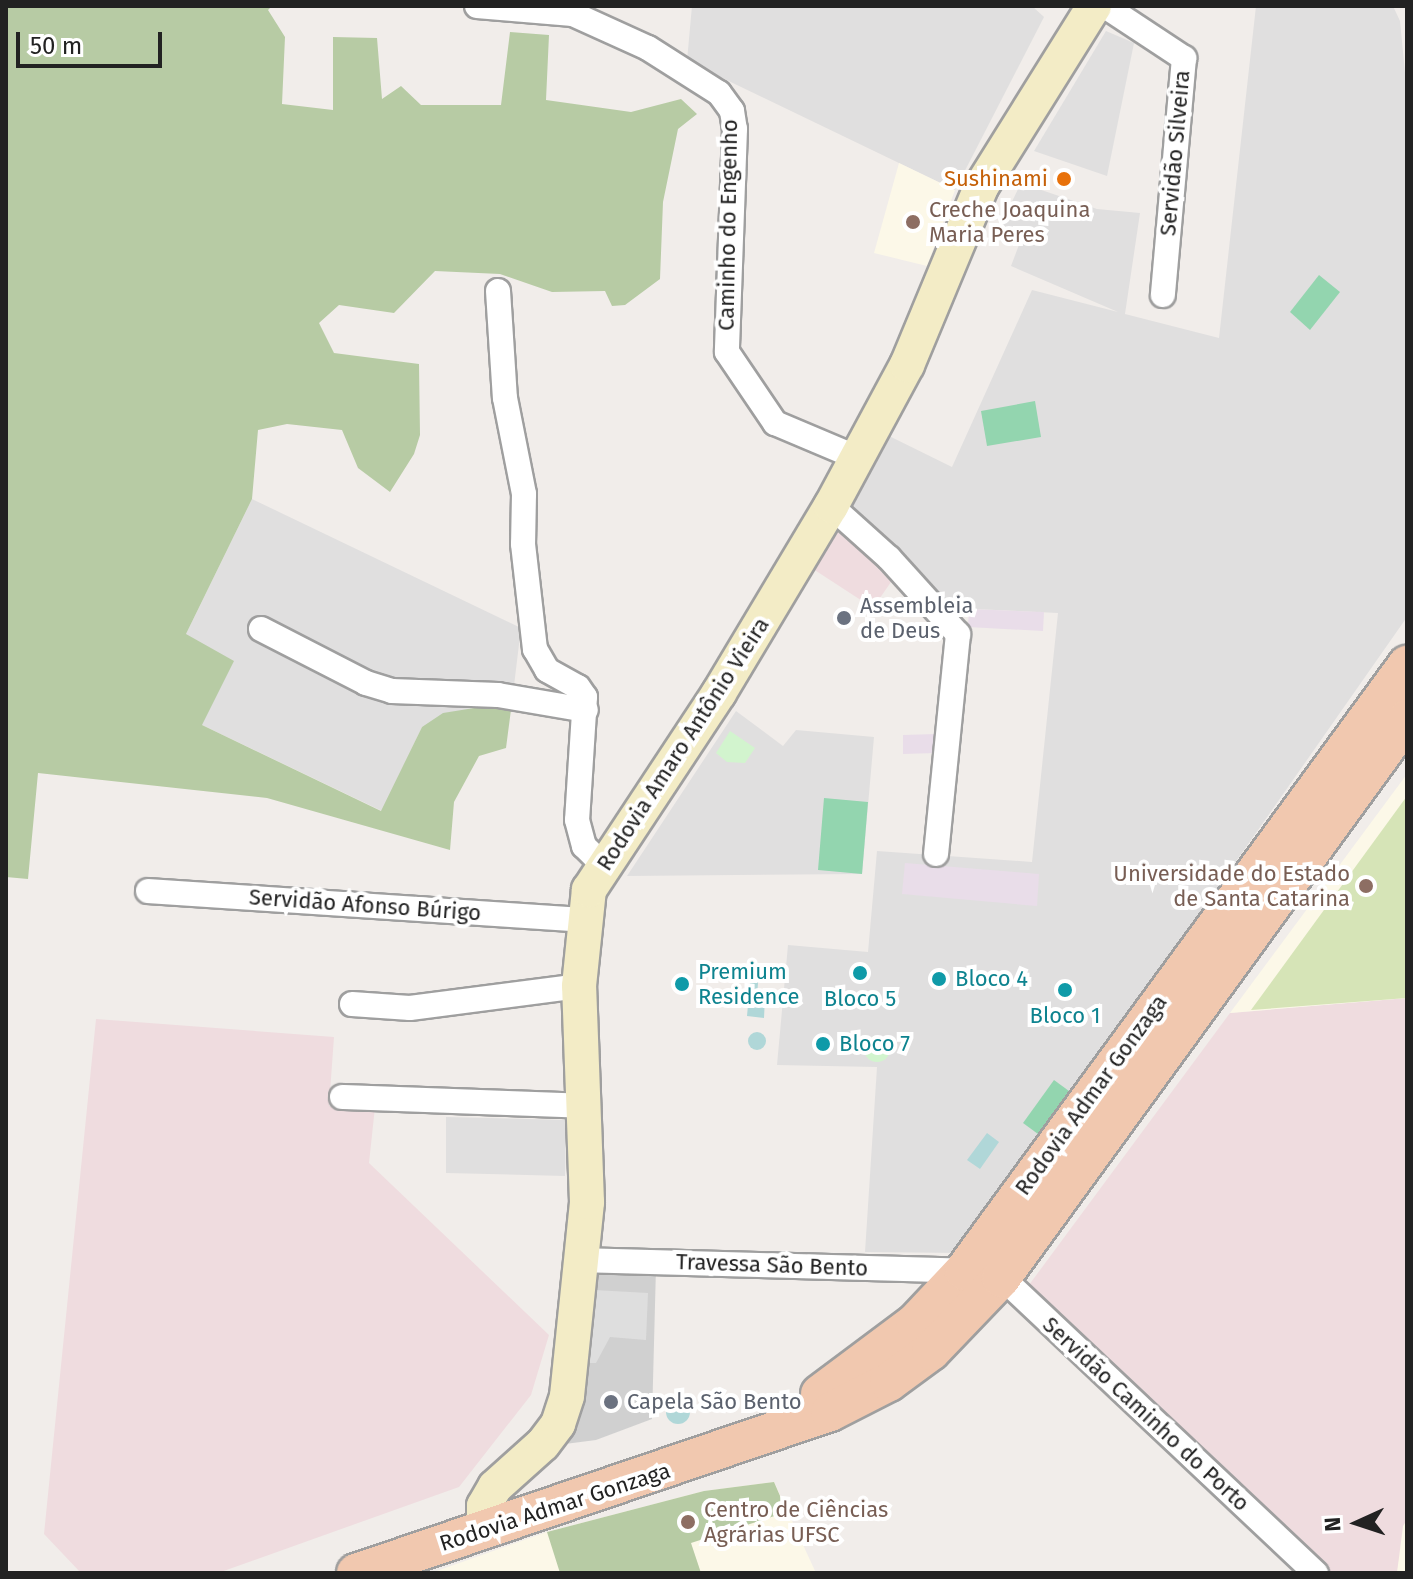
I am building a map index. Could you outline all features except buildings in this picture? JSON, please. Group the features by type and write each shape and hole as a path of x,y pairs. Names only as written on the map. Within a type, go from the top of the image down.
{"main road":[{"name":"Rodovia Amaro Antônio Vieira","path":"484,1530 484,1506 495,1487 558,1424 567,1396 588,1178 579,986 582,920 603,865 719,693 831,506 907,365 981,187 1088,10"},
{"name":"Rodovia Admar Gonzaga","path":"356,1573 709,1456 830,1412 889,1382 931,1351 980,1267 1407,665"},
{"name":"Rodovia Admar Gonzaga","path":"980,1267 1407,719"}],"street":[{"name":"Caminho do Engenho","path":"477,6 573,14 648,48 719,93 732,111 735,129 727,352 775,423 858,458"},
{"name":"Servidão Silveira","path":"1088,10 1184,58 1163,295"},
{"path":"498,291 505,398 524,494 523,544 535,649 547,670 578,687 586,710 577,820 584,846 603,865"},
{"path":"831,506 889,558 958,634 936,854"},
{"path":"261,629 366,683 392,691 498,695 586,710"},
{"name":"Servidão Afonso Búrigo","path":"148,891 582,920"},
{"path":"352,1004 410,1008 579,986"},
{"path":"342,1097 584,1106"},
{"name":"Travessa São Bento","path":"581,1260 980,1267"},
{"name":"Servidão Caminho do Porto","path":"980,1267 1316,1573"}],"shaded area":[{"path":"692,6 1032,6 1044,17 955,190 687,61"},
{"path":"1256,6 1393,6 1400,21 1407,93 1407,617 962,1253 865,1252 877,1067 777,1065 788,945 868,952 877,851 1032,862 1058,613 952,608 849,503 885,434 952,467 1032,290 1118,312 1011,266 1022,237 999,228 1021,183 1097,209 1140,213 1125,314 1219,338"},
{"path":"1106,31 1134,43 1107,176 1034,151"},
{"name":"Creche Joaquina Maria Peres","path":"899,163 955,190 927,266 874,253"},
{"path":"252,499 521,628 512,702 422,727 382,811 202,725 186,634"},
{"path":"834,522 891,582 873,608 810,567"},
{"path":"969,609 1044,612 1043,631 968,627"},
{"path":"736,711 783,746 796,730 874,737 862,874 627,876"},
{"path":"936,734 936,753 903,754 903,735"},
{"name":"Universidade do Estado de Santa Catarina","path":"1407,774 1407,998 1230,1013"},
{"path":"905,863 1039,874 1037,906 902,894"},
{"path":"1407,998 1407,1520 1397,1573 1329,1573 1026,1289 1230,1013"},
{"path":"96,1019 334,1037 329,1106 375,1107 369,1163 549,1335 531,1395 459,1487 218,1573 81,1573 44,1534"},
{"path":"446,1117 566,1120 565,1176 446,1173"},
{"path":"656,1267 652,1419 596,1440 565,1444 591,1273"},
{"path":"594,1290 648,1293 646,1340 610,1337 596,1363 586,1363"},
{"name":"Centro de Ciências Agrárias UFSC","path":"774,1482 816,1573 431,1573 547,1532 704,1491"},
{"path":"1407,1520 1407,1573 1397,1573 1403,1526"}],"green space":[{"path":"6,6 272,6 268,10 285,37 282,104 333,110 333,37 377,38 382,99 401,86 421,105 501,105 510,32 549,35 546,100 631,112 681,99 697,114 678,129 663,202 660,279 625,305 612,306 605,291 552,292 500,274 435,271 394,313 339,305 319,323 334,353 419,364 420,435 414,454 390,492 358,468 342,430 287,424 258,430 252,499 186,634 234,661 202,725 381,811 422,727 443,713 512,702 506,748 479,756 454,802 450,850 267,798 38,773 28,879 6,877"},
{"path":"1319,275 1340,292 1310,330 1290,312"},
{"path":"1035,401 1041,437 987,446 981,411"},
{"path":"730,731 755,748 745,763 727,762 716,753"},
{"name":"Universidade do Estado de Santa Catarina","path":"1407,796 1407,998 1251,1010"},
{"path":"824,798 868,802 862,874 818,870"},
{"path":"877,1036 886,1040 890,1049 886,1058 877,1062 868,1058 864,1049 868,1040"},
{"path":"1054,1080 1069,1091 1038,1134 1023,1123"},
{"name":"Centro de Ciências Agrárias UFSC","path":"774,1482 787,1512 691,1543 701,1573 560,1573 547,1532 704,1491"}],"water":[{"path":"751,971 759,972 757,995 765,997 764,1018 747,1016"},
{"path":"753,1032 761,1032 766,1041 764,1048 753,1050 748,1045 748,1037"},
{"path":"987,1133 999,1142 980,1169 967,1160"},
{"path":"678,1400 687,1403 690,1412 687,1421 678,1424 669,1421 666,1412 669,1403"}],"place":[{"name":"Sushinami","path":"1064,179"},
{"name":"Creche Joaquina Maria Peres","path":"913,222"},
{"name":"Assembleia de Deus","path":"844,618"},
{"name":"Universidade do Estado de Santa Catarina","path":"1366,886"},
{"name":"Bloco 5","path":"860,973"},
{"name":"Bloco 4","path":"939,979"},
{"name":"Premium Residence","path":"682,984"},
{"name":"Bloco 1","path":"1065,990"},
{"name":"Bloco 7","path":"823,1044"},
{"name":"Capela São Bento","path":"611,1402"},
{"name":"Centro de Ciências Agrárias UFSC","path":"688,1522"}]}
